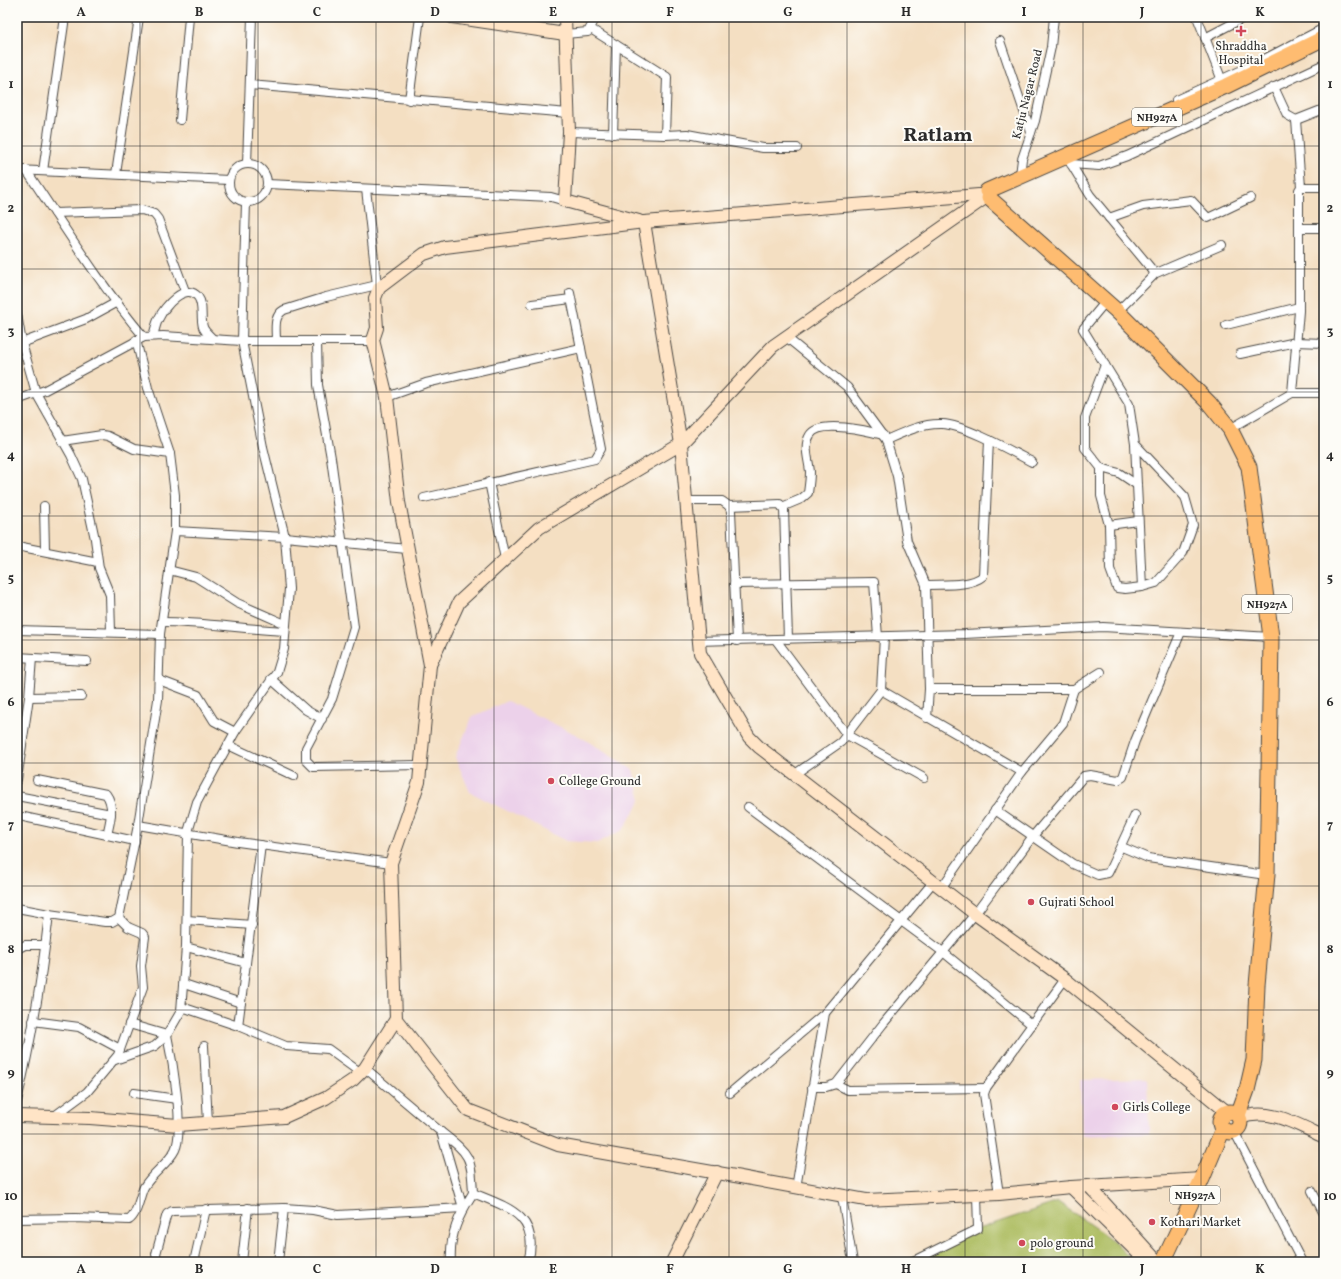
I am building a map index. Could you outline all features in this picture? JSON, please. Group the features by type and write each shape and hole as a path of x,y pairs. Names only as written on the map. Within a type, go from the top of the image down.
{"highway":[{"name":"NH927A","path":"985,197 1012,189 1070,159 1324,38"},
{"name":"NH927A","path":"985,197 1020,175 1070,159 1173,120 1324,49"},
{"name":"NH927A","path":"985,197 1111,311 1209,403 1230,429 1249,467 1267,636 1267,874 1257,985 1254,1060 1247,1090 1163,1262"},
{"name":"NH927A","path":"1111,311 1205,406 1226,432 1244,476 1267,636 1259,874 1246,1056 1232,1121 1202,1179 1163,1262"}],"main road":[{"path":"452,17 565,34"},
{"path":"565,17 569,132 565,201 644,222"},
{"path":"17,1116 178,1125 284,1117 326,1098 363,1071 396,1019 391,863 419,782 430,665 399,502 387,397 373,340 377,328 375,298 378,287 424,254 445,247 644,222 985,197"},
{"path":"430,665 459,602 539,528 681,444 773,346 985,197"},
{"path":"644,222 681,444 697,642 700,653 749,737 794,774 975,914 1065,979 1232,1121 1250,1114 1263,1113 1274,1115 1324,1137"},
{"path":"396,1019 468,1110 558,1146 717,1172 796,1188 878,1201 999,1194 1071,1187 1202,1179"},
{"path":"672,1262 717,1172"},
{"path":"1089,1186 1163,1262"},
{"path":"1071,1187 1147,1262"}],"street":[{"path":"43,171 65,17"},
{"path":"116,174 139,17"},
{"path":"180,120 189,17"},
{"path":"247,164 252,17"},
{"path":"409,100 420,17"},
{"path":"565,34 584,34 591,29 596,17"},
{"name":"Katju Nagar Road","path":"1020,175 1022,159 1031,132 1051,47 1054,17"},
{"path":"1196,17 1222,78"},
{"path":"1205,38 1245,17"},
{"path":"1070,159 1098,138 1222,78 1253,65 1324,28"},
{"path":"591,29 667,77 665,135"},
{"path":"1000,41 1031,132"},
{"path":"613,134 616,45"},
{"path":"1070,159 1099,166 1120,158 1324,64"},
{"path":"250,85 409,100 568,112"},
{"path":"1274,87 1287,115 1296,120"},
{"path":"1296,120 1324,109"},
{"path":"1292,393 1299,306 1299,191 1301,187 1296,120"},
{"path":"569,132 665,135 687,134 763,148 797,148"},
{"path":"1070,159 1088,192 1154,274"},
{"path":"247,164 254,165 264,172 267,184 266,190 258,200 246,202 240,201 231,192 229,180 236,169 247,164"},
{"path":"17,170 229,180"},
{"path":"17,908 105,922 112,922 119,918 138,825 157,708 160,634 175,531 175,495 170,454 148,388 140,339 117,302 26,170"},
{"path":"267,184 551,197 565,201"},
{"path":"1301,187 1324,187"},
{"path":"276,341 276,319 278,313 326,296 378,287 366,189"},
{"path":"1109,218 1143,206 1191,200 1208,218 1250,198"},
{"path":"115,1060 155,1046 167,1035 182,1007 187,920 188,832 197,802 228,744 272,679 282,660 290,589 285,537 263,447 242,341 246,202"},
{"path":"55,213 142,210 154,214 158,220 185,291"},
{"path":"1300,228 1324,228"},
{"path":"1142,587 1135,444 1129,404 1083,329 1111,311 1154,274 1222,245"},
{"path":"153,336 159,318 178,296 185,291 190,291 199,298 203,329 213,339"},
{"path":"424,498 595,459 599,454 601,449 571,296 532,304"},
{"path":"20,344 86,320 117,302"},
{"path":"1226,326 1299,306"},
{"path":"17,314 20,344 36,393 82,479 95,539 98,562 110,595 111,632"},
{"path":"17,400 36,393 140,339 153,336 242,341 373,340"},
{"path":"786,337 847,387 885,438 897,476 908,541 926,586 929,689 927,718"},
{"path":"317,341 318,385 331,458 354,632 332,699 306,748 306,760 313,767 421,766"},
{"path":"1240,354 1296,342 1324,343"},
{"path":"387,397 426,383 581,348"},
{"path":"1105,365 1085,418 1085,448 1101,468 1119,473 1137,485"},
{"path":"1230,429 1292,393 1324,393"},
{"path":"782,507 801,500 808,493 810,472 807,450 809,436 814,431 842,427 862,429 885,438 909,430 943,424 989,440 1032,462"},
{"path":"62,441 102,435 108,436 134,449 170,454"},
{"path":"926,586 970,582 979,580 983,576 989,440"},
{"path":"1101,468 1101,496 1109,525 1110,569 1117,588 1133,589 1156,583 1183,553 1193,525 1185,497 1135,444"},
{"path":"489,482 505,559"},
{"path":"686,500 722,501 729,506 731,512 737,641"},
{"path":"729,506 771,503 780,504 784,509 788,639"},
{"path":"44,506 46,550"},
{"path":"1109,525 1138,521"},
{"path":"175,531 285,537 407,549"},
{"path":"17,546 46,550 98,562"},
{"path":"169,570 196,577 237,603 285,627"},
{"path":"734,584 874,582 881,637 881,690 841,742 794,774"},
{"path":"162,622 198,622 244,629 285,627"},
{"path":"697,642 881,637 1103,627 1267,636"},
{"path":"17,630 160,634"},
{"path":"812,1087 826,1087 836,1084 882,1024 975,914 1033,836 1084,776 1090,775 1118,780 1123,777 1135,741 1181,632"},
{"path":"776,640 847,735 924,778"},
{"path":"17,657 87,661"},
{"path":"17,780 18,761 29,697 32,658"},
{"path":"929,689 1074,689 1101,672"},
{"path":"272,679 306,710 322,718"},
{"path":"158,680 198,695 214,721 235,732"},
{"path":"730,1093 825,1013 901,921 938,884 1022,772 1063,723 1074,689"},
{"path":"881,690 1022,772"},
{"path":"29,697 81,696"},
{"path":"228,744 294,776"},
{"path":"37,780 102,792 108,797 111,814 107,835"},
{"path":"17,796 111,814"},
{"path":"748,807 802,845 857,890 943,952 1032,1025"},
{"path":"995,810 1073,864 1098,875 1108,872 1122,847 1135,815"},
{"path":"24,817 134,841"},
{"path":"138,825 261,845 391,863"},
{"path":"238,1026 261,845"},
{"path":"1122,847 1148,858 1259,874"},
{"path":"17,1101 26,1064 49,914"},
{"path":"53,1117 88,1092 115,1060 143,987 141,966 145,937 128,927 119,918"},
{"path":"187,920 252,925"},
{"path":"17,949 25,946 45,945"},
{"path":"186,947 246,963"},
{"path":"999,1194 984,1094 986,1088 1065,979"},
{"path":"184,984 241,1003"},
{"path":"182,1007 238,1026 286,1046 328,1049 363,1071 466,1151 470,1164 473,1193 455,1224 450,1247 451,1262"},
{"path":"796,1188 825,1013"},
{"path":"33,1021 79,1027 120,1049"},
{"path":"129,1024 167,1035"},
{"path":"17,1219 75,1218 129,1220 134,1216 145,1186 175,1150 178,1125 177,1099 174,1064 167,1035"},
{"path":"204,1046 208,1123"},
{"path":"836,1084 848,1090 986,1088"},
{"path":"134,1093 177,1099"},
{"path":"1232,1121 1302,1262"},
{"path":"441,1132 463,1208"},
{"path":"1312,1191 1324,1214"},
{"path":"473,1193 516,1213 528,1225 532,1250 528,1262"},
{"path":"911,1262 978,1229 977,1195"},
{"path":"842,1196 853,1262"},
{"path":"242,1262 248,1208"},
{"path":"164,1262 157,1259 156,1254 168,1214 172,1211 284,1208 313,1210 338,1215 463,1208"},
{"path":"278,1262 284,1208"},
{"path":"194,1262 206,1209"}],"shaded area":[{"name":"College Ground","path":"507,701 581,737 633,770 641,800 623,830 597,843 566,841 470,792 455,757 472,717"},
{"name":"Girls College","path":"1147,1078 1149,1134 1082,1136 1080,1080"}],"green space":[{"path":"1058,1202 1115,1242 1133,1262 910,1262 978,1229"}],"place":[{"name":"Shraddha Hospital","path":"1241,31"},
{"name":"College Ground","path":"551,781"},
{"name":"Gujrati School","path":"1031,902"},
{"name":"Girls College","path":"1115,1107"},
{"name":"Kothari Market","path":"1152,1222"},
{"name":"polo ground","path":"1022,1243"}],"district":[{"name":"Ratlam","path":"938,134"}]}
